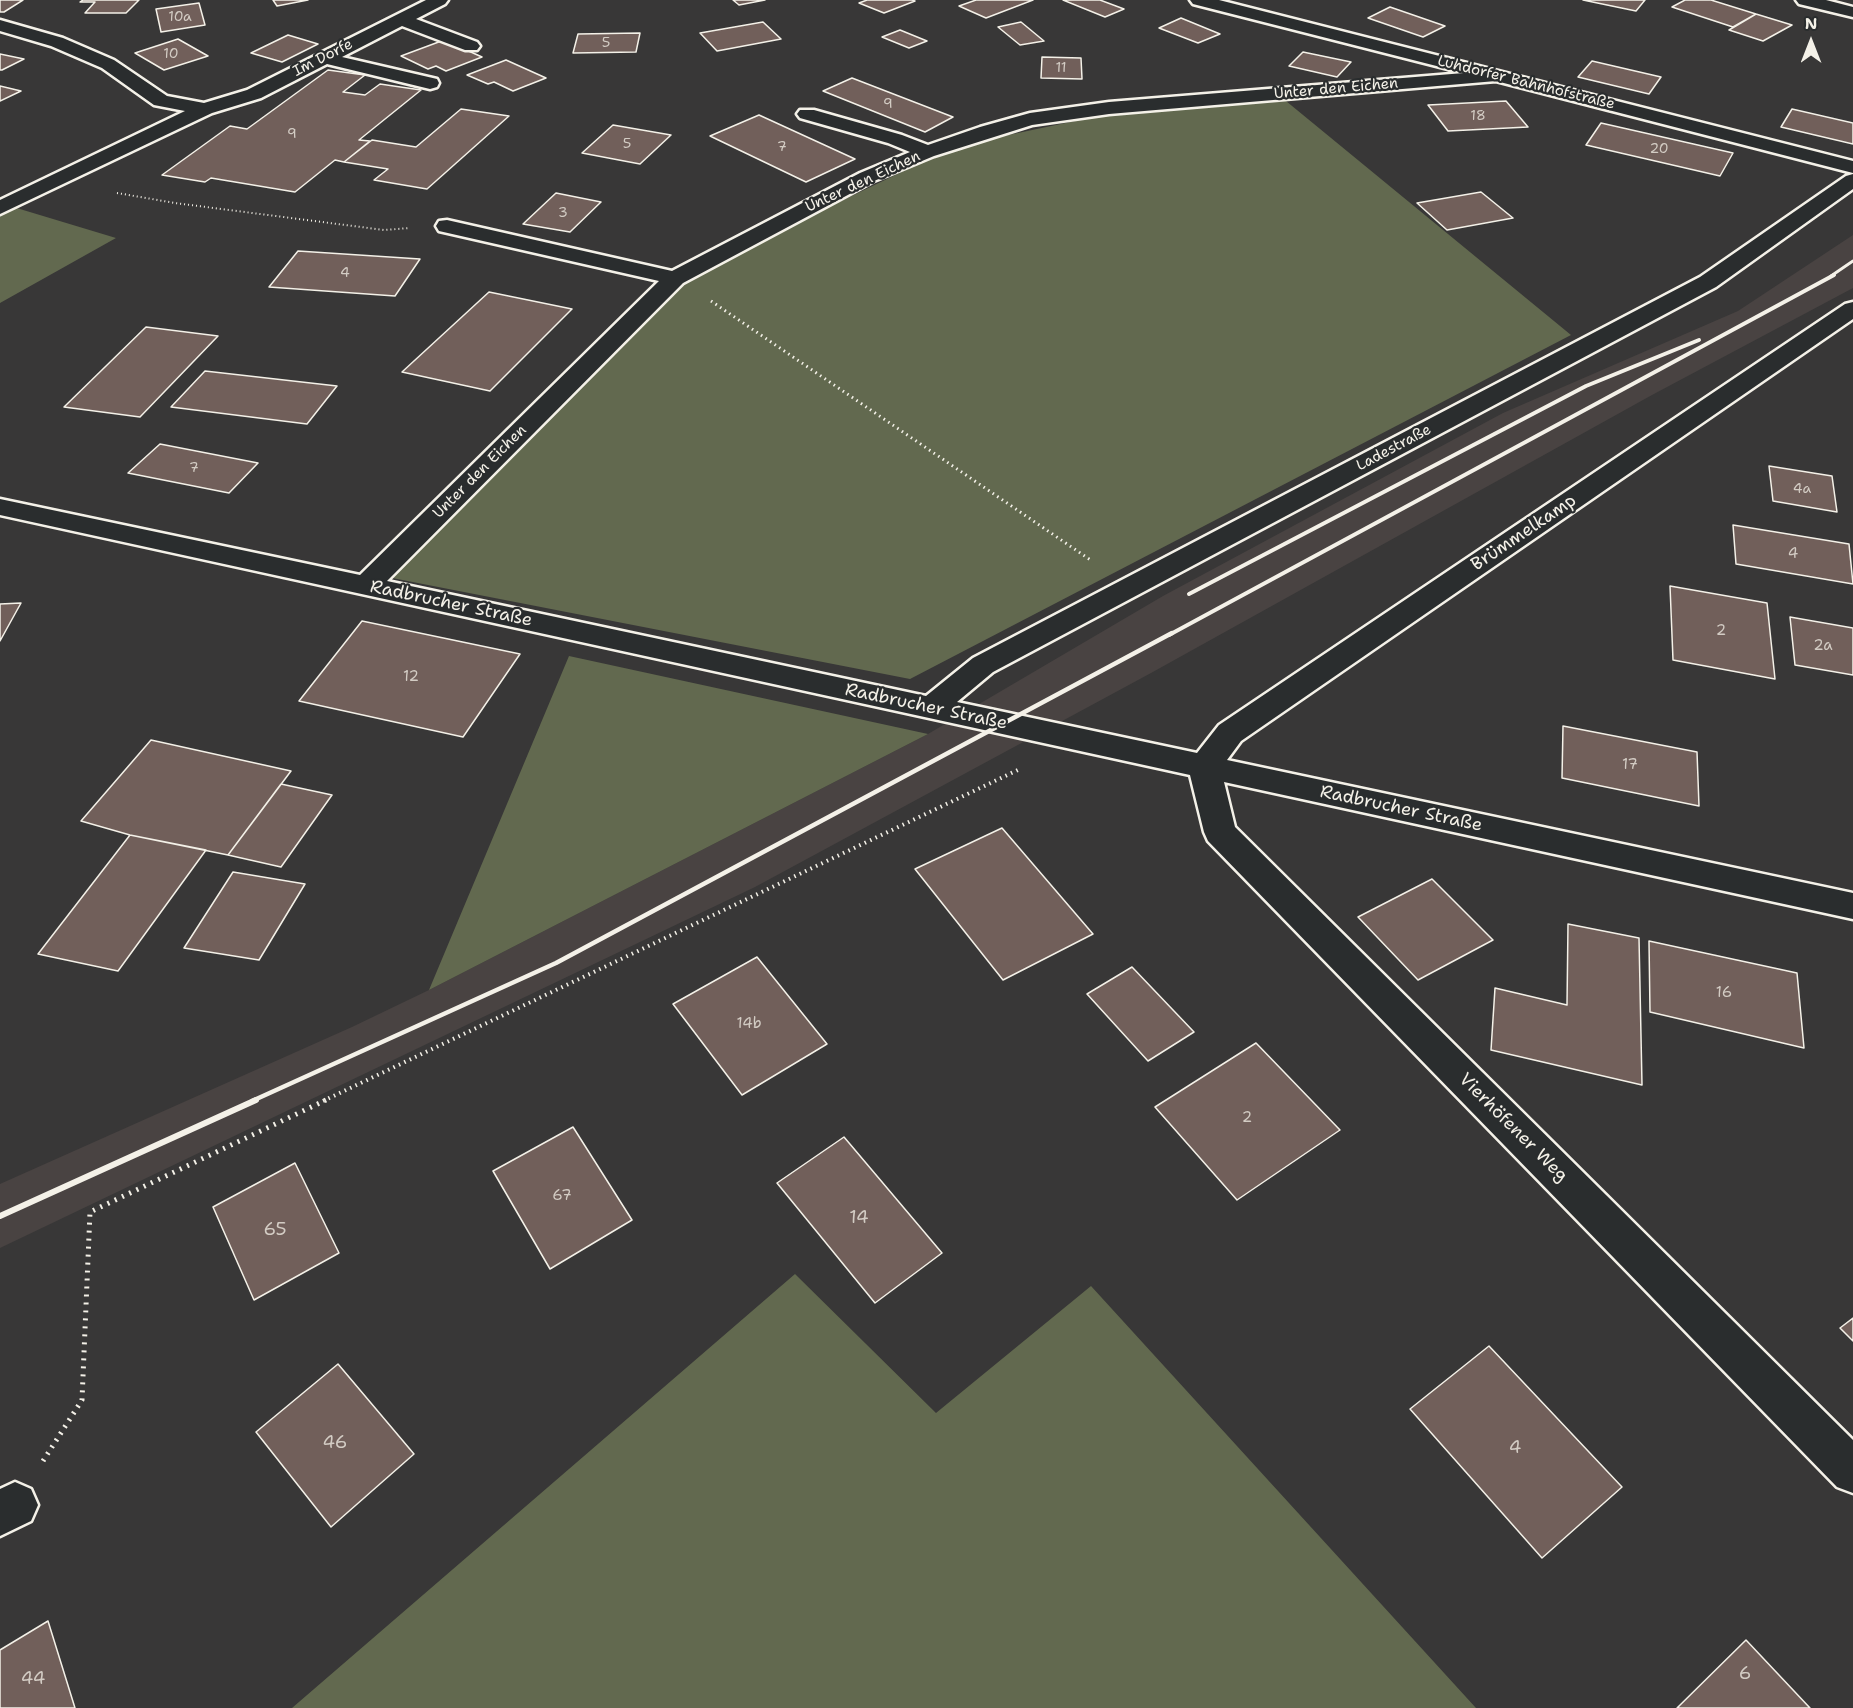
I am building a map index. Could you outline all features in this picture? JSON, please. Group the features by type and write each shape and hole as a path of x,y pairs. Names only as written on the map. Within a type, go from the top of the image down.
{"street":[{"name":"Im Dorfe","path":"0,208 205,108 254,94 439,0"},
{"name":"Luhdorfer Bahnhofstraße","path":"1199,0 1853,167"},
{"path":"1805,0 1853,12"},
{"path":"401,19 471,46"},
{"name":"Im Dorfe","path":"0,25 57,42 108,64 161,101 205,108"},
{"path":"324,58 430,84"},
{"name":"Unter den Eichen","path":"366,586 675,278 857,182 927,152 1030,119 1109,108 1496,76"},
{"path":"807,114 895,139 927,152"},
{"name":"Ladestraße","path":"931,708 983,665 1708,282 1853,180"},
{"path":"447,226 675,278"},
{"name":"Brümmelkamp","path":"1204,768 1230,734 1853,309"},
{"name":"Radbrucher Straße","path":"0,507 1853,906"},
{"name":"Vierhöfener Weg","path":"1204,768 1220,832 1853,1471"}],"path":[{"path":"81,168 106,191 175,203 384,230 447,226"},
{"path":"675,278 1108,571 1124,591"},
{"path":"7,1509 82,1400 90,1212 1080,740"}],"shaded area":[{"path":"1853,235 1853,288 1652,395 1151,673 755,887 0,1248 0,1184 352,1027 429,990 928,734 1163,596 1503,413 1738,311"}],"green space":[{"path":"1286,101 1571,335 910,679 387,577 679,286 795,223 956,146 1113,113"},
{"path":"0,203 116,238 0,303"},
{"path":"569,656 928,734 429,990"},
{"path":"795,1274 936,1413 1091,1286 1476,1708 292,1708"}],"building":[{"path":"0,0 23,0 4,12 0,12"},
{"path":"83,0 139,0 126,13 85,13 95,2 80,2"},
{"path":"273,0 308,0 277,6"},
{"path":"733,0 765,0 739,5"},
{"path":"867,0 915,1 884,13 859,3"},
{"path":"976,0 1033,0 986,18 959,6"},
{"path":"1063,0 1100,0 1124,9 1105,17"},
{"path":"1583,0 1645,0 1636,11"},
{"path":"1685,0 1711,0 1756,14 1733,27 1672,7"},
{"path":"199,3 205,25 161,32 156,9"},
{"path":"1390,7 1445,26 1423,37 1368,18"},
{"path":"1756,14 1792,25 1763,41 1729,30"},
{"path":"1181,18 1220,34 1198,43 1159,28"},
{"path":"763,22 781,39 717,51 700,33"},
{"path":"1021,22 1044,41 1020,45 998,27"},
{"path":"900,30 927,41 909,48 882,37"},
{"path":"640,33 636,52 573,53 578,34"},
{"path":"288,35 318,44 282,62 251,53"},
{"path":"178,39 208,56 164,70 135,53"},
{"path":"444,40 482,57 446,71 436,66 428,69 401,56"},
{"path":"1303,52 1351,62 1337,77 1289,66"},
{"path":"0,54 24,59 0,70"},
{"path":"1042,57 1081,58 1082,79 1041,78"},
{"path":"506,60 546,78 513,91 494,82 488,84 467,75"},
{"path":"1592,61 1661,77 1649,94 1578,77"},
{"path":"328,70 365,75 343,92 365,95 380,84 421,90 359,140 370,141 344,162 335,160 295,192 211,178 205,182 162,175 230,126 247,129"},
{"path":"852,78 953,117 925,132 823,91"},
{"path":"0,86 21,91 0,101"},
{"path":"1506,101 1528,127 1448,131 1428,105"},
{"path":"461,109 509,116 427,189 374,180 388,169 344,162 372,140 416,147"},
{"path":"1792,109 1853,123 1853,144 1781,127"},
{"path":"759,115 855,159 806,182 710,136"},
{"path":"1601,123 1733,153 1720,176 1586,145"},
{"path":"613,125 671,135 640,164 582,153"},
{"path":"1481,192 1513,218 1447,230 1417,203"},
{"path":"556,193 601,202 570,232 523,224"},
{"path":"298,251 420,259 395,296 269,287"},
{"path":"489,292 572,309 490,391 402,372"},
{"path":"146,327 218,336 140,417 64,407"},
{"path":"205,371 337,386 307,424 171,407"},
{"path":"160,444 258,463 229,493 128,473"},
{"path":"1769,466 1832,476 1837,512 1773,501"},
{"path":"1733,525 1849,544 1853,584 1736,564"},
{"path":"1670,586 1767,603 1775,679 1673,660"},
{"path":"21,603 0,641 0,604"},
{"path":"1790,617 1853,628 1853,675 1795,665"},
{"path":"362,621 520,654 463,737 299,701"},
{"path":"1563,726 1697,752 1699,806 1562,778"},
{"path":"151,740 291,771 228,855 130,835 81,821"},
{"path":"281,784 332,795 281,867 228,855"},
{"path":"1002,828 1093,934 1003,980 915,869"},
{"path":"130,835 206,850 118,971 38,954"},
{"path":"233,872 305,884 259,960 184,948"},
{"path":"1432,879 1493,940 1418,980 1358,917"},
{"path":"1568,924 1639,938 1642,1085 1491,1050 1495,988 1567,1005"},
{"path":"1649,941 1797,973 1804,1048 1650,1012"},
{"path":"757,957 827,1044 742,1095 673,1004"},
{"path":"1132,967 1194,1032 1148,1061 1087,994"},
{"path":"1256,1043 1340,1130 1237,1200 1155,1107"},
{"path":"573,1127 632,1220 550,1269 493,1171"},
{"path":"844,1137 942,1253 875,1303 777,1183"},
{"path":"295,1163 339,1253 254,1300 213,1207"},
{"path":"1853,1318 1853,1341 1840,1328"},
{"path":"1489,1346 1622,1487 1542,1558 1410,1409"},
{"path":"338,1364 414,1454 331,1527 256,1432"},
{"path":"48,1621 75,1708 0,1708 0,1650"},
{"path":"1746,1640 1810,1708 1677,1708"}],"railway":[{"path":"1831,276 1853,261"},
{"path":"1169,635 1834,275"},
{"path":"1189,594 1586,386 1699,340"},
{"path":"252,1101 556,963 1172,633"},
{"path":"0,1216 256,1100"}]}
